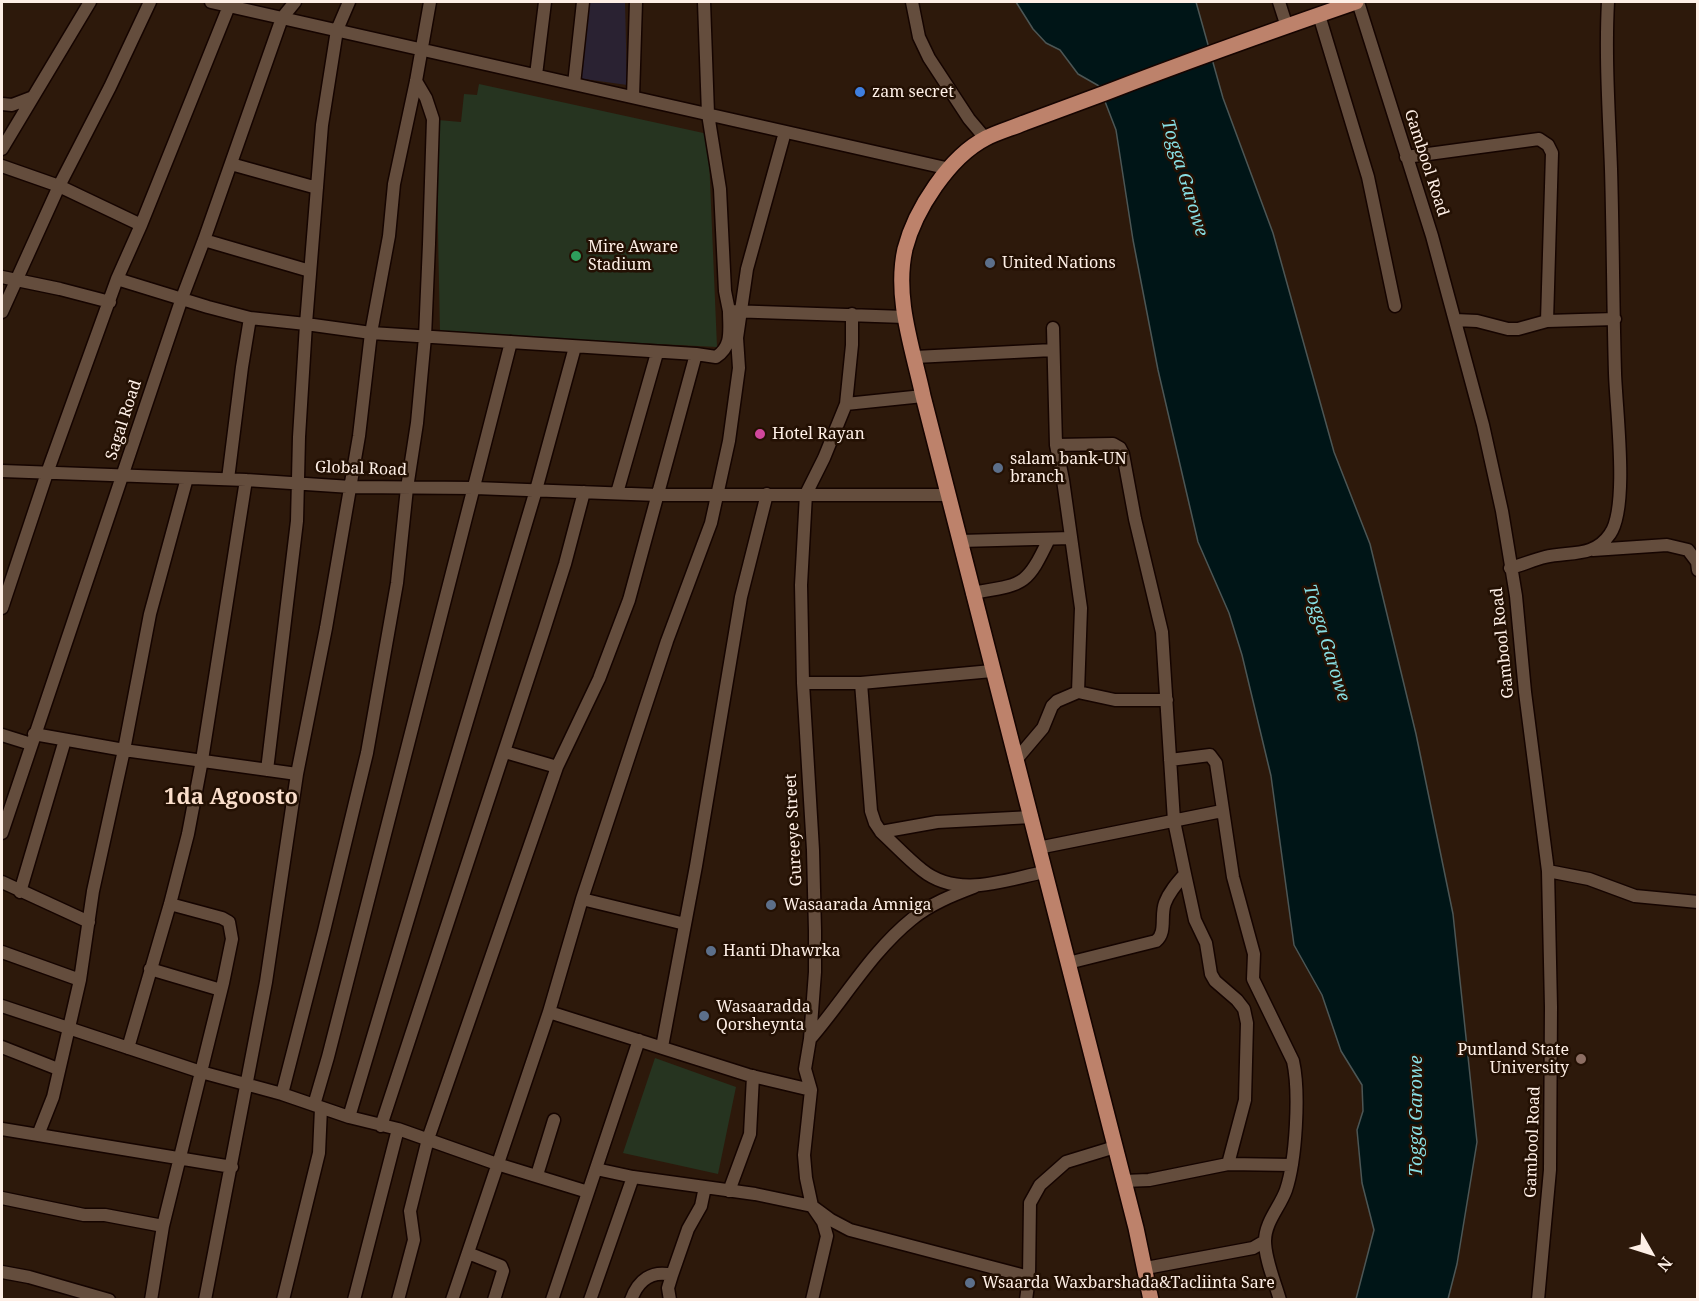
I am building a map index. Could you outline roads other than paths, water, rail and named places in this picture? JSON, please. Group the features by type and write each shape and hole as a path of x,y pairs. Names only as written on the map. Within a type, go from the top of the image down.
{"main road":[{"path":"1151,1299 1146,1268 923,396 905,317 902,276 905,251 910,230 929,195 950,169 985,138 1214,52 1357,2"}],"street":[{"path":"2,150 90,2"},
{"path":"2,312 59,186 110,87 150,2"},
{"path":"211,2 950,169"},
{"name":"Sagal Road","path":"2,833 182,298 282,18 295,2"},
{"path":"267,770 297,521 306,324 322,125 337,30 349,2"},
{"path":"205,1299 266,982 297,774 351,487 371,333 389,236 394,184 430,2"},
{"path":"536,75 545,2"},
{"path":"574,84 583,2"},
{"path":"633,97 636,2"},
{"path":"452,1299 549,1012 582,899 666,641 711,523 718,494 739,368 735,311 725,291 720,189 708,114 704,2"},
{"path":"912,2 919,37 929,58 969,119 985,138"},
{"path":"1279,2 1287,27"},
{"name":"Gambool Road","path":"1357,2 1432,236 1455,320 1488,446 1502,511 1516,596 1525,692 1548,871 1552,1043 1551,1170 1538,1299"},
{"path":"1592,550 1611,534 1620,501 1606,48 1608,2"},
{"path":"2,608 47,473 117,279 229,6"},
{"path":"1318,15 1368,177 1395,306"},
{"path":"282,1094 367,753 397,583 425,337 433,119 426,98 416,81"},
{"path":"2,104 12,105 33,98"},
{"path":"117,279 250,318 371,333 716,357 724,351 728,341 785,132"},
{"path":"1406,157 1539,139 1548,145 1552,153 1547,321"},
{"path":"231,164 317,188"},
{"path":"2,166 59,186 141,225"},
{"path":"204,240 310,271"},
{"path":"2,277 110,302"},
{"path":"735,311 905,317"},
{"path":"806,494 824,458 846,404 852,345 852,314"},
{"path":"228,479 250,318"},
{"path":"1455,320 1477,321 1518,329 1547,321 1615,319"},
{"path":"1053,328 1056,445 1081,608 1078,692"},
{"path":"283,1299 319,1153 318,1106 328,1057 511,342"},
{"path":"349,1117 536,490 575,346"},
{"path":"915,357 1053,350"},
{"path":"617,493 657,353"},
{"path":"398,1299 414,1240 410,1211 428,1139 556,767 598,679 628,600 696,354"},
{"path":"846,404 923,396"},
{"path":"1056,445 1113,444 1120,448 1123,454 1135,519 1162,632 1174,821 1195,920 1206,943 1210,974 1237,999 1244,1010 1247,1023 1245,1100 1228,1164"},
{"name":"Global Road","path":"2,471 228,479 351,487 475,488 657,495 949,495"},
{"path":"38,1135 52,1097 80,980 93,891 124,750 150,614 187,478"},
{"path":"128,1048 188,834 202,760 246,480"},
{"path":"381,1126 505,752 565,564 584,492"},
{"path":"662,1047 741,597 767,494"},
{"name":"Gureeye Street","path":"806,494 801,585 803,683 813,850 815,972 810,1039 805,1068 811,1090 804,1155 812,1206 823,1222 827,1236 813,1299"},
{"path":"960,541 1071,538"},
{"path":"972,593 1014,585 1026,578 1035,569 1049,539"},
{"path":"1510,568 1547,556 1579,554 1592,550 1667,545 1688,550 1697,562 1698,570"},
{"path":"803,683 861,683 992,671"},
{"path":"861,683 870,811 875,823 881,832 923,871 955,885 974,887"},
{"path":"1015,761 1042,728 1052,706 1057,701 1078,692 1115,700 1167,700"},
{"path":"2,735 65,740 297,774"},
{"path":"20,892 65,740"},
{"path":"505,752 556,767"},
{"path":"1170,760 1210,755 1216,763 1237,894 1254,954 1253,979 1293,1061 1296,1076 1292,1165 1284,1194 1268,1228 1265,1241 1280,1299"},
{"path":"1038,849 1086,837 1222,811"},
{"path":"881,832 937,822 1032,817"},
{"path":"1548,871 1589,879 1635,896 1698,902"},
{"path":"810,1039 893,935 914,917 974,887 1044,872"},
{"path":"1068,963 1156,941 1161,937 1165,902 1185,874"},
{"path":"2,882 89,922"},
{"path":"582,899 685,924"},
{"path":"151,1299 163,1226 232,939 229,922 222,918 170,904"},
{"path":"2,952 80,980"},
{"path":"150,969 221,990"},
{"path":"2,1006 201,1072 282,1094 349,1117 428,1139 497,1164 588,1192"},
{"path":"549,1012 753,1076 811,1090"},
{"path":"552,1299 639,1040"},
{"path":"2,1047 58,1069"},
{"path":"729,1191 750,1134 753,1076"},
{"path":"537,1175 554,1120"},
{"path":"2,1129 232,1167"},
{"path":"354,1299 398,1130"},
{"path":"1026,1299 1029,1277 1030,1203 1040,1185 1066,1162 1115,1148"},
{"path":"1124,1181 1149,1180 1228,1164 1292,1165"},
{"path":"596,1169 812,1206 850,1230 1029,1277"},
{"path":"590,1299 633,1177"},
{"path":"670,1299 668,1288 672,1275 688,1229 701,1206 705,1187"},
{"path":"2,1198 84,1215 105,1215 163,1226"},
{"path":"1146,1268 1253,1248 1265,1241"},
{"path":"468,1253 501,1266 503,1271 494,1299"},
{"path":"2,1272 30,1277 109,1299"},
{"path":"631,1299 633,1293 648,1276 660,1272 672,1275"}],"water":[{"name":"Togga Garowe","path":"1016,2 1196,2 1223,98 1273,233 1334,452 1370,544 1416,734 1453,914 1477,1142 1457,1264 1448,1299 1356,1299 1374,1230 1362,1183 1357,1130 1363,1111 1362,1085 1341,1051 1322,995 1294,945 1271,776 1242,655 1229,613 1198,542 1158,370 1133,240 1116,130 1099,86 1078,74 1060,50 1046,43 1033,29"}],"place":[{"name":"zam secret","path":"860,92"},
{"name":"Mire Aware Stadium","path":"576,256"},
{"name":"United Nations","path":"990,263"},
{"name":"Hotel Rayan","path":"760,434"},
{"name":"salam bank-UN branch","path":"998,468"},
{"name":"Wasaarada Amniga","path":"771,905"},
{"name":"Hanti Dhawrka","path":"711,951"},
{"name":"Wasaaradda Qorsheynta","path":"704,1016"},
{"name":"Puntland State University","path":"1581,1059"},
{"name":"Wsaarda Waxbarshada&Tacliinta Sare","path":"970,1283"}],"district":[{"name":"1da Agoosto","path":"231,798"}]}
